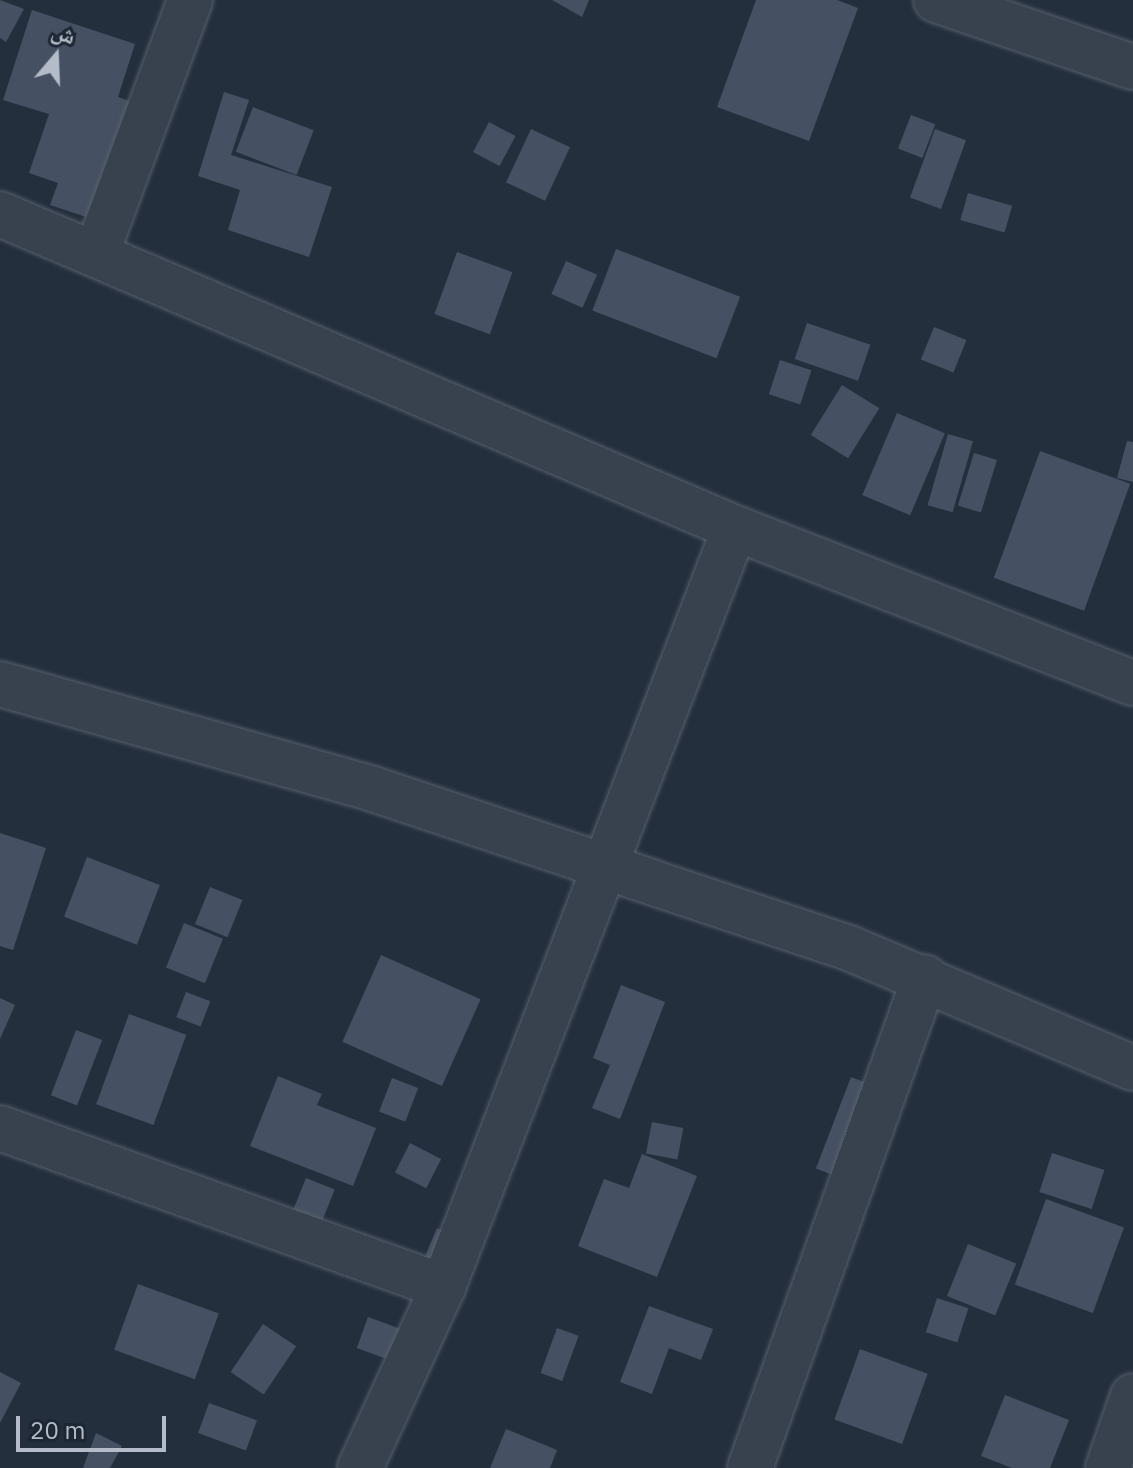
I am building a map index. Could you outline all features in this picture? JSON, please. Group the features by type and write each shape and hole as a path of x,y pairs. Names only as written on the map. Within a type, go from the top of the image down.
{"street":[{"path":"97,252 190,0"},
{"path":"936,0 1133,67"},
{"path":"0,214 97,252 735,528 1133,683"},
{"path":"360,1468 443,1287 735,528"},
{"path":"0,684 373,789 925,977 1133,1068"},
{"path":"750,1468 925,977"},
{"path":"0,1128 443,1287"},
{"path":"1108,1468 1133,1396"}],"building":[{"path":"0,0 24,9 6,42 0,38"},
{"path":"552,0 589,0 582,17"},
{"path":"756,0 837,0 858,8 809,141 717,107"},
{"path":"32,10 135,44 118,97 141,105 101,222 50,205 58,183 29,173 49,114 3,100"},
{"path":"224,92 249,100 231,155 332,187 309,257 228,230 240,190 198,176"},
{"path":"253,107 314,130 296,175 236,152"},
{"path":"911,115 935,124 922,158 898,149"},
{"path":"489,122 515,136 500,166 473,152"},
{"path":"531,129 570,147 545,201 506,182"},
{"path":"935,129 966,140 941,209 910,198"},
{"path":"968,193 1012,206 1005,233 960,220"},
{"path":"616,249 740,297 717,358 592,311"},
{"path":"457,252 512,272 490,334 434,314"},
{"path":"566,261 597,275 582,308 551,294"},
{"path":"807,323 870,345 858,381 795,359"},
{"path":"934,327 966,340 953,373 921,359"},
{"path":"780,360 811,370 800,404 769,394"},
{"path":"842,385 879,408 848,458 811,435"},
{"path":"897,413 945,433 910,515 862,495"},
{"path":"948,434 973,441 953,512 928,505"},
{"path":"1127,441 1133,442 1133,482 1117,478"},
{"path":"1040,451 1130,484 1084,611 994,578"},
{"path":"974,453 997,460 981,513 958,506"},
{"path":"0,833 46,848 13,950 0,946"},
{"path":"87,857 160,885 137,945 64,917"},
{"path":"210,887 242,900 227,937 195,924"},
{"path":"184,923 223,939 205,983 166,968"},
{"path":"381,955 481,999 442,1086 342,1042"},
{"path":"621,985 665,1002 620,1119 592,1108 610,1065 593,1058"},
{"path":"186,992 210,1001 201,1027 176,1017"},
{"path":"0,998 15,1005 0,1039"},
{"path":"129,1014 186,1035 153,1125 96,1104"},
{"path":"76,1030 102,1040 77,1105 51,1095"},
{"path":"278,1076 322,1094 317,1105 376,1128 353,1186 250,1146"},
{"path":"851,1077 880,1088 845,1180 816,1168"},
{"path":"392,1078 418,1088 405,1122 379,1112"},
{"path":"652,1122 683,1128 677,1160 646,1153"},
{"path":"410,1143 441,1159 426,1188 395,1172"},
{"path":"1052,1153 1104,1170 1092,1209 1039,1192"},
{"path":"642,1154 697,1176 657,1277 578,1246 604,1179 629,1188"},
{"path":"306,1178 335,1190 313,1243 284,1232"},
{"path":"1046,1199 1124,1227 1093,1313 1015,1285"},
{"path":"437,1228 461,1238 448,1268 424,1257"},
{"path":"968,1244 1016,1263 995,1315 947,1296"},
{"path":"138,1284 219,1313 195,1379 114,1350"},
{"path":"937,1298 968,1308 957,1342 926,1332"},
{"path":"649,1306 713,1329 701,1360 669,1348 652,1394 620,1382"},
{"path":"368,1317 401,1329 390,1360 357,1348"},
{"path":"263,1324 296,1346 264,1394 231,1372"},
{"path":"557,1328 579,1336 562,1381 541,1373"},
{"path":"860,1349 928,1374 902,1444 834,1419"},
{"path":"0,1372 21,1383 0,1423"},
{"path":"1005,1395 1069,1420 1050,1468 1012,1468 981,1456"},
{"path":"209,1403 257,1420 246,1451 198,1433"},
{"path":"506,1429 557,1450 550,1468 490,1468"},
{"path":"96,1433 122,1446 110,1468 83,1468"}]}
